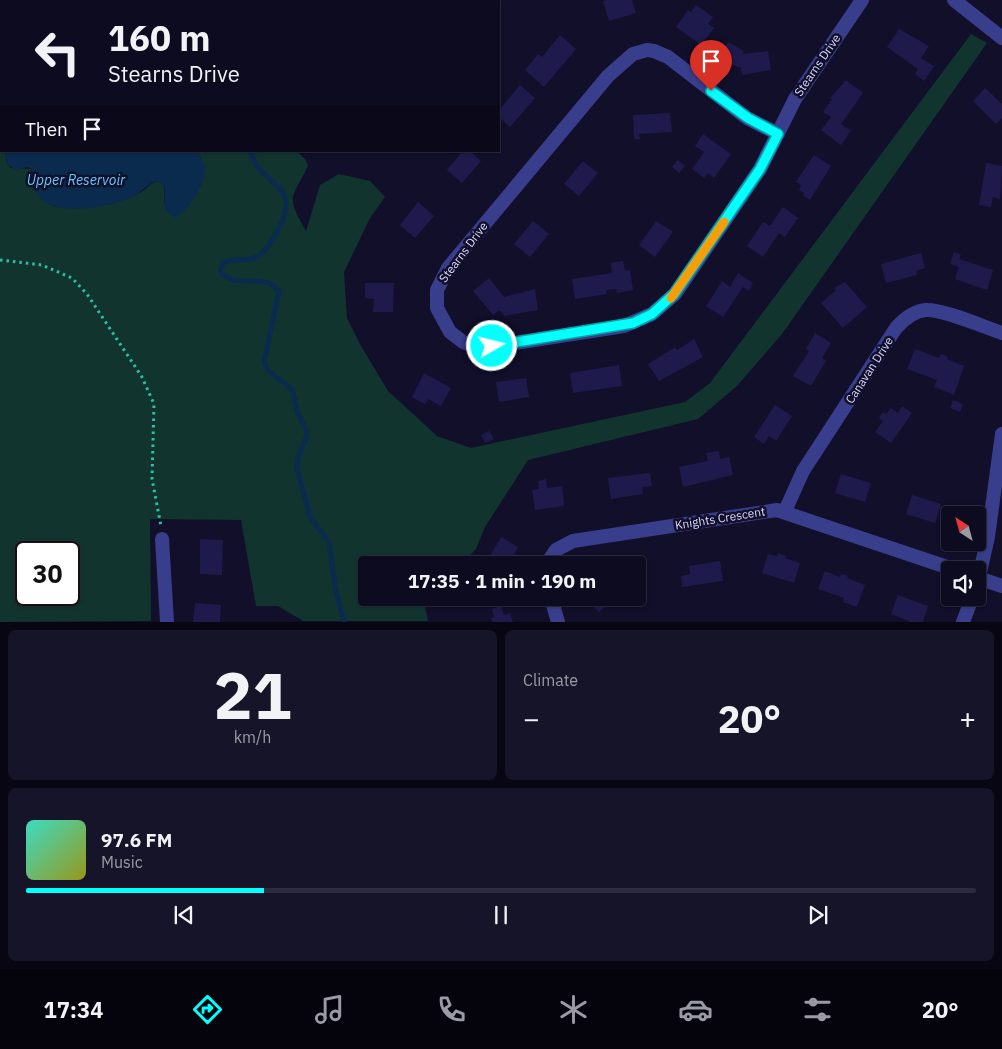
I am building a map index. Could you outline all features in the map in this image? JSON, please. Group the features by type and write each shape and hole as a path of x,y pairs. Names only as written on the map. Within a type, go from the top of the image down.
{"street":[{"name":"Stearns Drive","path":"778,134 740,113 668,57 647,50 633,54 608,76 439,281 436,298 445,326 463,342 492,346 624,326 643,319 661,307 674,294 760,169 778,134 788,111 804,84 862,0"},
{"path":"954,0 1002,38"},
{"name":"Canavan Drive","path":"785,511 794,487 803,471 896,328 906,318 919,311 934,310 1002,333"},
{"path":"982,561 988,537 1002,434"},
{"name":"Knights Crescent","path":"552,556 556,550 572,541 769,510 785,511 941,565"},
{"path":"162,539 167,622"},
{"path":"986,581 1002,586"},
{"path":"553,606 558,622"},
{"path":"963,622 969,606"}],"path":[{"path":"0,260 42,265 72,278 87,294 147,386 154,404 152,479 162,539"}],"green space":[{"path":"971,34 987,43 782,334 737,386 698,419 528,460 485,527 476,549 469,556 358,556 358,606 425,606 428,621 303,621 278,606 256,606 241,520 150,519 151,621 0,622 0,152 5,152 7,165 11,168 31,169 33,183 53,206 75,208 121,201 141,192 158,181 164,186 164,203 195,196 201,158 197,152 297,152 306,160 308,166 295,192 293,203 306,231 320,185 339,174 370,181 385,197 370,218 344,272 347,318 361,346 388,391 437,436 471,448 685,402 710,383"}],"water":[{"name":"Upper Reservoir","path":"5,152 197,152 205,165 205,171 204,179 192,202 176,217 171,215 166,209 164,186 158,181 123,201 98,207 71,209 48,204 40,198 35,188 31,169 28,167 17,170 7,165"}],"building":[{"path":"632,0 636,13 609,21 603,1"},
{"path":"696,5 713,17 708,24 714,28 701,45 676,27 688,10 691,12"},
{"path":"899,29 929,46 921,58 934,66 924,81 915,74 918,69 887,47"},
{"path":"560,35 576,49 544,87 525,70 538,54 542,57"},
{"path":"728,42 744,51 742,54 768,51 771,70 742,75 741,68 719,59"},
{"path":"846,80 863,93 841,124 851,131 841,145 821,130 831,117 823,112 832,99 830,98"},
{"path":"520,85 535,98 510,127 500,118 500,109"},
{"path":"985,88 1002,104 1002,118 996,124 973,101"},
{"path":"670,113 672,132 639,134 640,139 634,139 633,115"},
{"path":"703,134 731,154 714,178 708,173 704,178 692,169 704,152 695,146"},
{"path":"462,152 471,152 481,161 462,183 447,170"},
{"path":"814,155 831,166 810,200 803,196 804,193 799,190 801,185 796,182"},
{"path":"678,160 685,166 679,173 672,167"},
{"path":"583,161 598,173 579,196 564,184"},
{"path":"986,163 1002,166 1000,199 993,197 991,207 979,205"},
{"path":"418,202 434,216 415,238 400,225"},
{"path":"783,207 798,218 785,237 779,233 763,257 747,246 763,222 770,226"},
{"path":"533,221 549,234 530,257 514,244"},
{"path":"656,221 673,232 655,257 639,245"},
{"path":"954,252 961,255 959,259 993,270 987,290 955,279 959,267 950,264"},
{"path":"921,253 925,268 916,271 917,275 886,283 881,264"},
{"path":"623,261 625,271 630,270 633,290 617,293 616,289 606,290 607,294 575,299 572,279 612,273 611,263"},
{"path":"738,273 753,283 749,291 743,287 723,317 706,306 722,281 730,287"},
{"path":"489,278 504,297 535,289 538,310 504,316 500,310 493,315 473,291"},
{"path":"845,282 867,307 843,328 821,303 836,290 834,288"},
{"path":"365,283 394,283 393,312 373,312 374,299 365,298"},
{"path":"815,333 831,343 822,358 826,361 811,386 793,376 809,351 806,349"},
{"path":"694,339 703,357 659,381 648,364 675,347 677,350"},
{"path":"915,349 939,358 941,354 948,357 947,359 964,366 954,395 934,387 937,380 907,369"},
{"path":"619,365 622,386 573,393 570,373"},
{"path":"424,373 451,388 441,406 428,399 425,404 412,397"},
{"path":"526,378 529,397 499,402 496,382"},
{"path":"953,400 963,404 960,412 950,408"},
{"path":"775,405 792,416 776,441 769,436 764,444 754,437"},
{"path":"902,406 912,413 891,443 875,432 883,421 879,418 883,412 886,414 891,408 898,413"},
{"path":"489,431 494,439 485,443 481,435"},
{"path":"719,451 720,459 729,457 733,475 683,487 679,467 708,461 706,453"},
{"path":"650,473 652,486 642,487 643,494 611,499 608,478"},
{"path":"841,474 871,483 865,502 835,493"},
{"path":"546,479 547,488 562,486 564,506 535,510 532,490 539,489 538,481"},
{"path":"912,495 941,504 935,523 906,514"},
{"path":"501,537 518,547 513,556 490,556"},
{"path":"200,539 223,540 222,575 200,574"},
{"path":"778,553 786,556 785,558 800,563 794,583 762,573 768,554 777,556"},
{"path":"720,561 723,581 682,587 681,576 690,574 689,566"},
{"path":"825,571 840,577 841,574 848,576 847,578 865,585 857,607 843,602 844,598 818,589"},
{"path":"898,595 928,606 923,622 911,622 891,614"},
{"path":"195,603 221,605 220,622 193,622"},
{"path":"501,606 504,615 510,613 513,622 492,622 491,618 494,617 492,609"},
{"path":"593,606 606,606 599,612"}],"waterway":[{"path":"251,152 261,171 282,191 286,200 286,211 276,234 260,255 251,259 232,260 223,263 220,272 235,280 267,282 279,292 264,361 267,370 292,389 298,414 306,430 307,436 298,457 297,468 310,517 329,542 335,587 344,622"}],"slow traffic":[{"path":"671,298 724,222"}],"route":[{"path":"492,346 624,326 652,314 674,294 760,169 778,134 756,124 711,91"}]}
